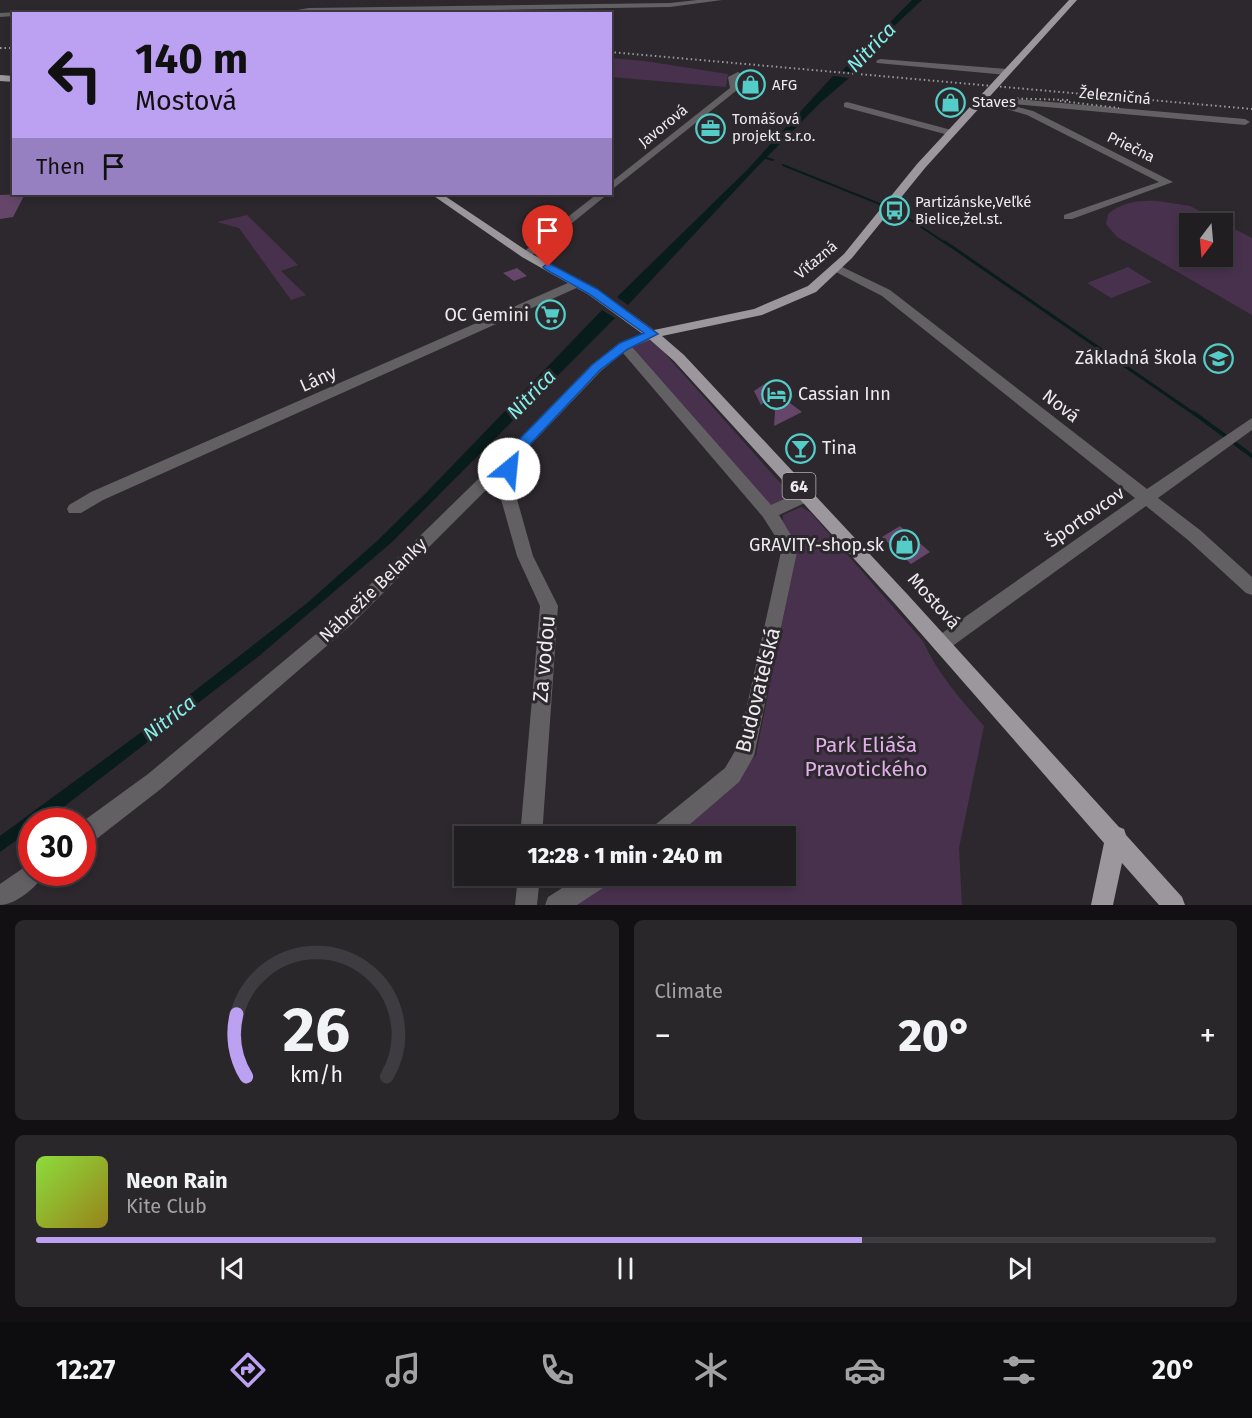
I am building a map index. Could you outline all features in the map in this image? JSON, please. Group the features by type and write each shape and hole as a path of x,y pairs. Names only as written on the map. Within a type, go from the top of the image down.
{"main road":[{"name":"Víťazná","path":"652,334 758,312 812,289 836,268 921,166 1073,0"},
{"name":"64","path":"437,195 526,255 599,296 652,334"},
{"name":"Mostová","path":"652,334 714,393 1116,837 1174,905"},
{"path":"1102,905 1116,837"}],"street":[{"path":"305,10 307,0"},
{"path":"383,9 423,0"},
{"path":"186,12 383,9 451,4 670,5 718,0"},
{"path":"880,61 1007,72"},
{"name":"Javorová","path":"612,186 734,88"},
{"name":"Železničná","path":"982,99 1245,122"},
{"name":"Priečna","path":"982,99 1030,113 1168,182 1068,217"},
{"path":"847,105 952,132"},
{"path":"526,255 602,195"},
{"name":"Nová","path":"836,268 886,293 1194,535 1252,588"},
{"name":"Lány","path":"75,509 97,496 577,283"},
{"name":"Nábrežie Belanky","path":"96,825 155,781 345,620 514,453 596,368 624,346 652,334"},
{"name":"Budovateľská","path":"624,346 770,513 790,547 747,749 732,775 674,826"},
{"name":"Športovcov","path":"941,644 1252,423"},
{"name":"Za vodou","path":"514,453 505,485 525,556 549,606 532,826"},
{"path":"770,513 807,495"},
{"path":"0,898 18,884"},
{"path":"526,905 527,886"},
{"path":"556,905 585,886"}],"green space":[{"path":"612,58 728,74 726,87 612,77"},
{"path":"1158,201 1190,206 1204,213 1179,213 1179,267 1233,267 1233,228 1252,238 1252,315 1117,237 1106,224 1108,214 1119,207 1138,202"},
{"path":"247,215 298,265 281,271 306,295 291,300 239,228 217,222"},
{"path":"1128,267 1152,282 1111,298 1087,283"},
{"path":"651,338 792,496 770,508 630,347"},
{"name":"Park Eliáša Pravotického","path":"801,507 810,512 923,641 942,675 984,726 959,848 962,905 573,905 601,886 796,886 796,826 686,826 726,793 756,755 797,548 782,529 783,515"}],"water":[{"name":"Nitrica","path":"912,0 922,0 879,40 851,72 842,71"},
{"path":"833,76 849,78 821,102 757,167 628,305 617,297 747,170"},
{"name":"Nitrica","path":"602,310 615,318 392,542 259,656 62,808 38,808 147,728 306,604 377,541"},
{"path":"18,823 18,839 0,852 0,836"}],"building":[{"path":"0,195 24,195 13,217 0,219"},
{"path":"517,268 527,276 514,281 503,273"},
{"path":"775,381 793,396 786,400 802,412 774,426 775,411 764,402 761,405 754,391 766,383"},
{"name":"GRAVITY-shop.sk","path":"900,526 930,552 911,564 882,537"}],"waterway":[{"path":"763,157 773,160"},
{"path":"783,165 897,211 947,244"},
{"path":"945,242 1196,415"},
{"path":"1194,413 1252,456"}],"railway":[{"path":"0,48 12,48"},
{"path":"612,52 1252,109"},
{"path":"999,98 1068,100"},
{"path":"1060,101 1119,108"}],"place":[{"name":"AFG","path":"751,85"},
{"name":"Staves","path":"951,102"},
{"name":"Tomášová projekt s.r.o.","path":"711,128"},
{"name":"Partizánske,Veľké Bielice,žel.st.","path":"894,211"},
{"name":"OC Gemini","path":"550,315"},
{"name":"Základná škola","path":"1218,358"},
{"name":"Cassian Inn","path":"777,394"},
{"name":"Tina","path":"801,448"},
{"name":"GRAVITY-shop.sk","path":"905,545"}],"route":[{"path":"509,469 514,453 596,368 624,346 652,334 593,292 548,267"}]}
